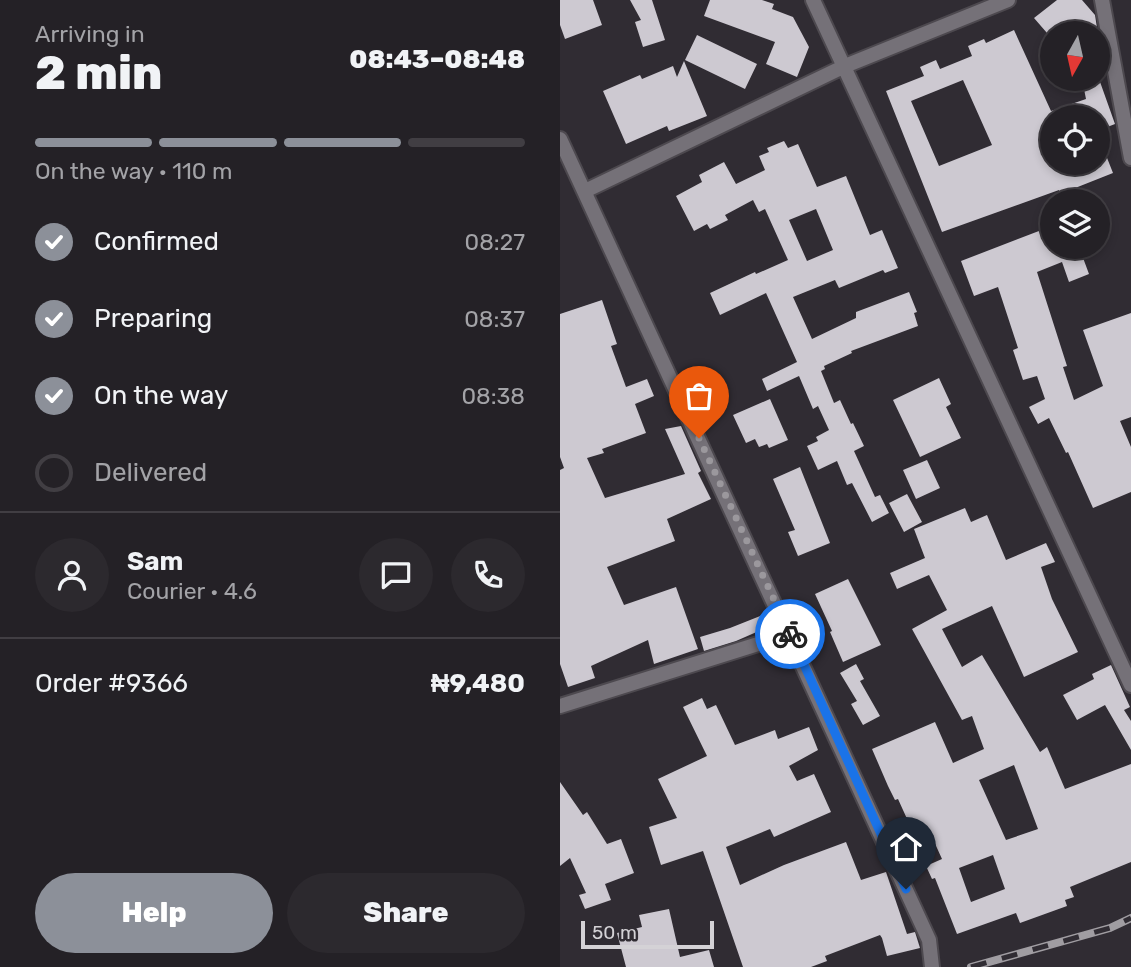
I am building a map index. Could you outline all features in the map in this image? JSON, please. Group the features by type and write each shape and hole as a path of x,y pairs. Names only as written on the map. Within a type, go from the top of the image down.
{"street":[{"path":"813,0 1124,655 1131,685"},
{"path":"585,191 845,66 1008,0"},
{"path":"1102,0 1131,158"},
{"path":"560,139 929,940 932,967"},
{"path":"560,706 790,635"}],"building":[{"path":"560,0 593,0 602,25 565,39 560,25"},
{"path":"630,0 652,0 665,40 643,47 635,22 641,20"},
{"path":"710,0 762,0 774,4 772,9 793,17 809,47 797,77 766,64 775,42 704,16"},
{"path":"1057,0 1082,0 1095,15 1096,21 1040,21 1040,25 1034,18"},
{"path":"1014,30 1048,105 1040,105 1040,175 1108,175 1073,189 1040,189 1040,197 942,232 886,91 924,76 920,67 936,60 940,69 972,56 968,46 984,39 986,43","holes":["963,80 992,145 939,166 911,101"]},
{"path":"697,35 757,64 745,89 685,60"},
{"path":"684,61 707,116 669,131 667,126 626,144 603,91 640,75 642,79 673,66 677,77"},
{"path":"1084,91 1103,91 1108,105 1068,105 1086,99"},
{"path":"1110,110 1115,124 1110,126"},
{"path":"784,141 788,148 798,144 817,187 846,176 870,235 882,230 898,268 885,273 883,270 839,288 835,280 793,297 812,339 856,318 856,312 909,292 917,312 914,313 918,326 851,351 852,353 824,366 825,369 821,371 834,403 840,400 851,424 853,423 864,446 854,451 875,497 880,495 889,513 872,522 852,483 847,485 837,461 818,470 807,446 818,441 816,437 829,430 818,406 813,409 799,376 767,391 762,379 797,362 766,293 720,315 710,293 788,260 765,209 759,212 753,200 725,215 728,220 710,229 707,224 694,231 676,196 702,182 699,175 724,162 736,184 765,170 759,156 769,152 767,148","holes":["816,209 833,250 807,261 789,220"]},
{"path":"1040,231 1040,259 1083,259 1089,274 1069,282 1062,262 1037,272 1067,366 1063,367 1074,400 1103,386 1083,330 1131,313 1131,417 1120,421 1131,447 1131,492 1093,508 1068,452 1066,453 1049,418 1038,424 1029,407 1045,399 1037,376 1023,380 1013,350 1018,348 998,287 974,296 961,261"},
{"path":"602,300 617,344 611,346 626,387 647,379 654,396 635,404 646,433 602,449 604,453 587,458 605,498 685,474 665,429 681,426 701,471 698,473 711,499 667,519 675,541 607,567 624,605 676,587 698,649 654,664 648,640 591,666 595,678 568,687 560,664 560,470 564,468 560,457 560,314"},
{"path":"939,378 951,404 946,407 961,438 920,457 893,400"},
{"path":"770,399 788,440 769,448 767,444 759,447 755,439 746,443 733,415"},
{"path":"927,460 940,488 916,499 903,470"},
{"path":"800,467 830,543 798,556 788,532 795,530 773,479"},
{"path":"907,494 922,522 904,532 889,503"},
{"path":"965,508 971,522 987,515 1006,560 1046,543 1055,562 1041,567 1052,599 1078,652 1024,677 992,606 942,629 962,667 982,655 1040,752 1047,747 1065,789 1131,764 1131,862 1070,887 1074,897 1065,900 1067,906 1020,923 1016,913 957,934 935,878 932,879 926,866 942,859 927,826 913,832 872,749 935,722 953,763 984,749 972,716 962,720 912,629 947,610 929,575 897,589 890,573 925,558 914,529","holes":["1014,765 1038,829 1006,840 979,780","993,855 1005,889 971,902 959,868"]},
{"path":"848,579 881,645 843,662 815,594"},
{"path":"765,614 770,626 704,651 700,637"},
{"path":"856,664 864,679 860,681 880,716 863,725 851,704 857,701 840,673"},
{"path":"1111,665 1130,707 1124,710 1131,721 1131,750 1105,705 1077,720 1063,695 1094,679 1092,674"},
{"path":"702,698 707,709 716,705 735,745 775,730 778,739 809,727 818,750 789,766 797,781 814,774 831,812 774,837 770,829 726,847 740,885 846,842 861,880 886,872 907,934 915,932 920,948 887,956 880,935 825,956 827,961 811,967 743,967 703,851 661,865 649,827 677,818 658,779 707,756 683,707"},
{"path":"560,782 583,815 587,812 607,844 621,839 634,873 605,884 611,900 585,909 579,895 586,893 570,858 560,866"},
{"path":"669,909 680,957 709,950 714,967 626,967 617,933 642,927 639,915"}],"railway":[{"path":"971,967 1110,928 1131,918"}],"way so far":[{"path":"699,438 790,634"}],"route":[{"path":"790,634 906,889"}]}
